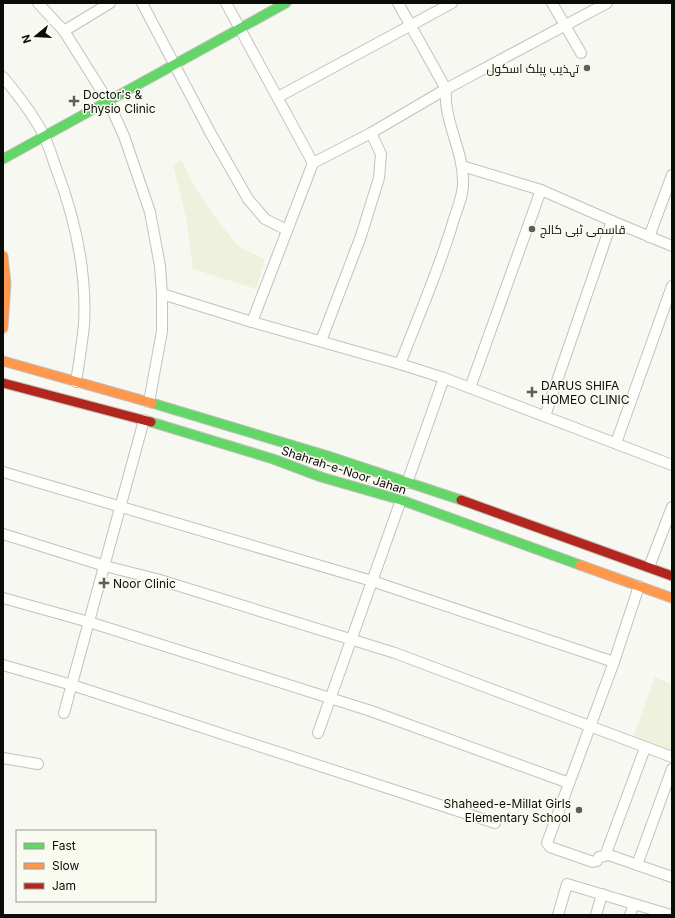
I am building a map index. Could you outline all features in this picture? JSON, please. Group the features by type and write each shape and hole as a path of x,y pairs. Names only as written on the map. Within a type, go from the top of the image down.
{"main road":[{"path":"3,159 286,3"},
{"path":"3,256 6,268 6,293 3,328"},
{"name":"Shahrah-e-Noor Jahan","path":"3,361 199,416 325,466 401,500 552,544 649,567 672,576"},
{"name":"Shahrah-e-Noor Jahan","path":"3,383 194,434 273,459 325,466 407,483 552,544 639,586 672,598"},
{"path":"194,434 199,416"}],"street":[{"path":"38,3 64,31 108,101 124,136 150,212 160,266 162,331 148,402"},
{"path":"64,31 110,3"},
{"path":"142,3 217,146 248,198 265,218 287,230"},
{"path":"226,3 313,163"},
{"path":"398,3 446,89 445,99 462,166 464,182 447,241 400,364"},
{"path":"278,97 452,3"},
{"path":"552,3 581,53"},
{"path":"252,322 313,163 371,133 446,89 608,3"},
{"path":"3,77 18,94 44,136 60,178 78,240 84,294 84,324 76,382"},
{"path":"321,341 362,236 379,178 381,154 371,133"},
{"path":"462,166 541,190 612,222 672,246"},
{"path":"649,237 672,175"},
{"path":"470,388 541,190"},
{"path":"545,416 612,222"},
{"path":"616,443 672,286"},
{"path":"162,294 444,378 672,465"},
{"path":"407,483 444,378"},
{"path":"64,713 144,420"},
{"path":"3,472 372,581 614,662"},
{"path":"318,733 401,500"},
{"path":"649,567 672,507"},
{"path":"3,534 105,566 160,580 394,652 672,757"},
{"path":"639,586 614,662 547,843 548,846 593,862 597,861 599,857 604,857 645,748"},
{"path":"3,598 89,622 371,711 569,783"},
{"path":"3,665 72,685 496,823"},
{"path":"3,758 38,764"},
{"path":"637,865 672,769"},
{"path":"606,854 672,877"},
{"path":"558,915 567,884 665,914"},
{"path":"596,915 602,894"},
{"path":"630,915 634,904"}],"green space":[{"path":"182,160 189,177 210,210 233,240 241,248 265,259 256,289 193,269 186,217 173,165"},
{"path":"655,677 672,685 672,759 631,743"}],"traffic: fast":[{"path":"3,159 286,3"},
{"path":"152,403 328,456 461,500"},
{"path":"151,422 273,459 321,477 401,500 580,565"}],"traffic: slow":[{"path":"3,256 6,283 3,328"},
{"path":"3,361 152,403"},
{"path":"580,565 672,598"}],"traffic: jam":[{"path":"3,383 151,422"},
{"path":"461,500 672,576"}],"place":[{"name":"تہذیب پبلک اسکول","path":"587,68"},
{"name":"Doctor's & Physio Clinic","path":"74,101"},
{"name":"قاسمی ٹبی کالج","path":"532,229"},
{"name":"DARUS SHIFA HOMEO CLINIC","path":"532,392"},
{"name":"Noor Clinic","path":"104,583"},
{"name":"Shaheed-e-Millat Girls Elementary School","path":"579,810"}]}
